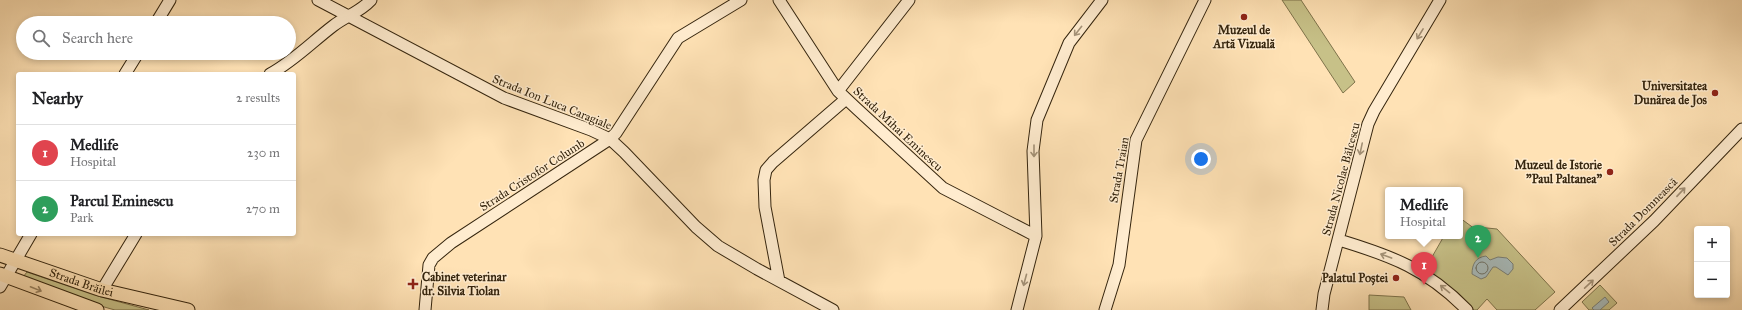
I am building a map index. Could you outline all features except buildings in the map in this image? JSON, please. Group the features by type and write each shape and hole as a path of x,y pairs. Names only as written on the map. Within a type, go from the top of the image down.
{"main road":[{"name":"Strada Brăilei","path":"0,255 102,290 188,310"},
{"name":"Strada Brăilei","path":"2,279 94,310"}],"street":[{"path":"160,16 170,0"},
{"name":"Strada Ion Luca Caragiale","path":"318,0 504,98 591,130 610,140 624,152 706,236 733,256 833,310"},
{"path":"296,57 332,26 348,16 357,13 371,0"},
{"name":"Strada Cristofor Columb","path":"425,310 429,265 432,258 451,243 610,140 678,38 741,0"},
{"name":"Strada Mihai Eminescu","path":"779,0 842,95 944,188 1036,236"},
{"path":"779,282 765,207 764,175 773,162 842,95 909,0"},
{"path":"1017,310 1036,236 1034,151 1037,120 1068,43 1102,0"},
{"name":"Strada Traian","path":"1105,310 1119,265 1136,140 1205,0"},
{"name":"Strada Nicolae Bălcescu","path":"1322,310 1324,294 1368,124 1374,111 1440,0"},
{"path":"126,72 134,60"},
{"path":"273,72 292,60"},
{"name":"Strada Domnească","path":"1560,310 1654,221 1742,129"},
{"path":"2,279 16,260 30,236"},
{"path":"102,290 135,236"},
{"path":"1339,240 1414,267 1450,293 1467,310"}],"shaded area":[{"path":"1282,0 1301,0 1355,82 1343,93"},
{"path":"1463,220 1475,229 1477,227 1497,229 1555,292 1535,310 1497,310 1487,299 1477,310 1474,310 1424,271 1442,239 1463,239"},
{"path":"27,272 94,295 149,310 115,310 90,303 23,277"},
{"path":"1600,285 1617,303 1609,310 1589,310 1582,302"},
{"path":"1369,295 1404,297 1411,310 1369,310"}],"water":[{"path":"1486,256 1490,260 1498,257 1507,258 1513,264 1513,269 1508,275 1496,267 1493,267 1486,277 1481,279 1472,274 1473,267 1477,259"},
{"path":"1605,297 1609,302 1600,310 1594,310 1592,308"}],"place":[{"name":"Muzeul de Artă Vizuală","path":"1244,17"},
{"name":"Universitatea Dunărea de Jos","path":"1715,93"},
{"name":"Muzeul de Istorie \"Paul Paltanea\"","path":"1610,172"},
{"name":"Parcul Eminescu","path":"1478,258"},
{"name":"Palatul Poștei","path":"1396,278"},
{"name":"Cabinet veterinar dr. Silvia Tiolan","path":"413,284"},
{"name":"Medlife","path":"1424,285"}]}
